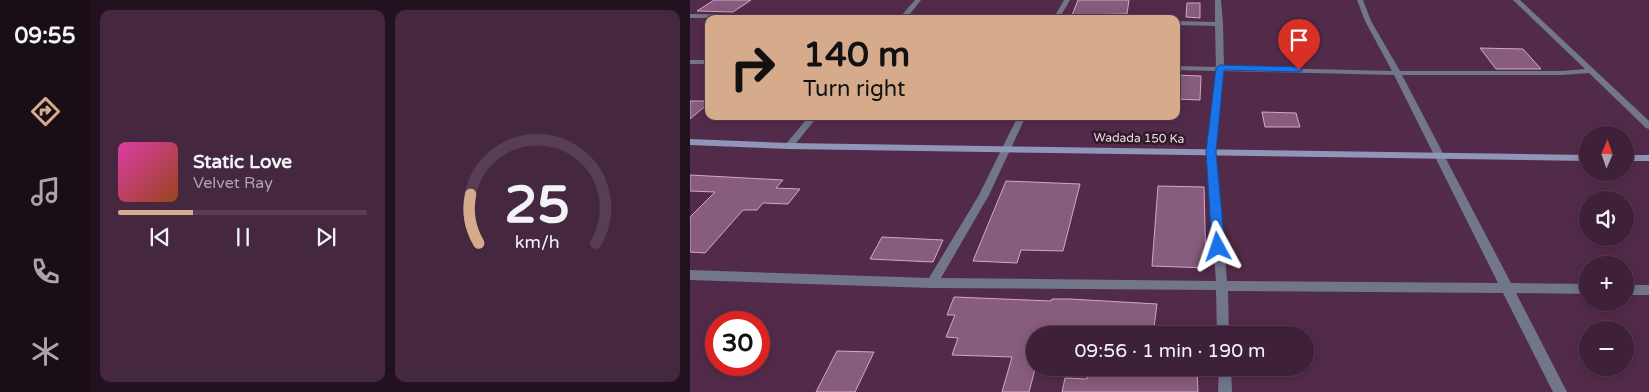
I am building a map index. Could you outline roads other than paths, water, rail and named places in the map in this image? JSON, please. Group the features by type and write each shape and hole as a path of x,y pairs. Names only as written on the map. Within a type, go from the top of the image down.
{"street":[{"path":"904,15 918,0"},
{"path":"1058,15 1067,0"},
{"path":"1218,0 1220,68 1211,152 1222,285 1223,326"},
{"path":"1360,0 1368,21 1440,155 1505,287 1560,392"},
{"path":"1516,0 1649,126"},
{"path":"690,16 705,16"},
{"path":"1180,23 1220,24"},
{"path":"690,62 705,62"},
{"path":"1180,68 1397,72 1562,73 1591,71"},
{"path":"789,146 811,120"},
{"path":"932,283 956,245 1008,149 1020,120"},
{"name":"Wadada 150 Ka","path":"690,142 789,146 1579,158"},
{"path":"1634,158 1649,158"},
{"path":"690,275 932,283 1579,289"},
{"path":"1634,290 1649,290"},
{"path":"1225,376 1226,392"}]}
